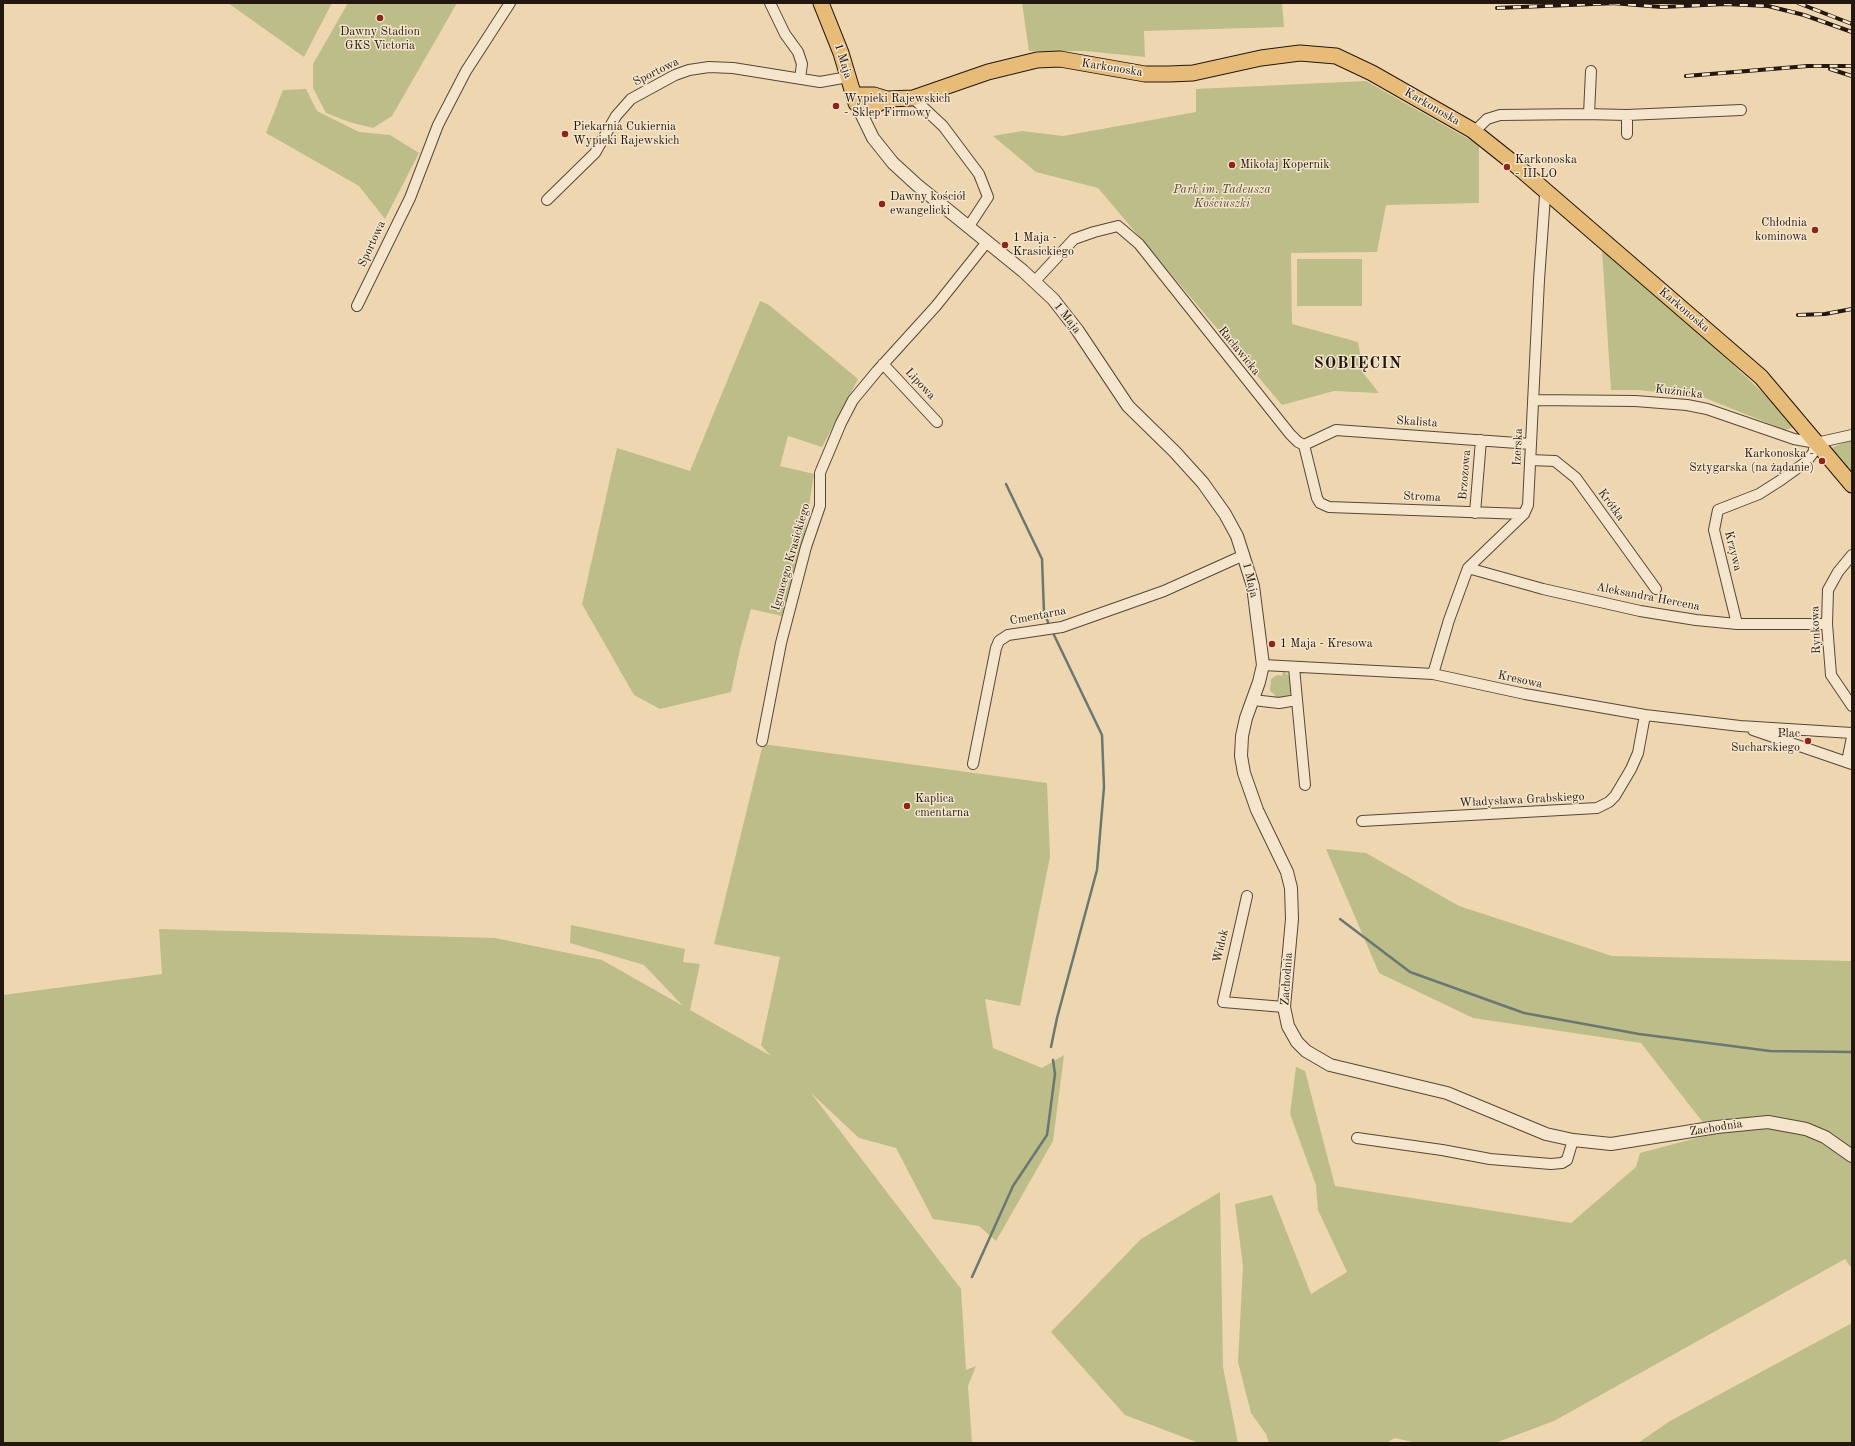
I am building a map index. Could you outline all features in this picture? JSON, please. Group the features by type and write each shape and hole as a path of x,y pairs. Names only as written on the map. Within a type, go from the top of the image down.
{"main road":[{"name":"1 Maja","path":"821,3 841,53 855,99"},
{"name":"Karkonoska","path":"855,99 874,95 882,102 913,98 988,72 1037,60 1060,59 1145,74 1169,74 1193,73 1261,58 1300,53 1336,56 1372,73 1474,132 1547,192 1756,373 1852,485"}],"street":[{"name":"Sportowa","path":"357,306 410,198 438,125 466,71 510,3"},
{"path":"770,3 785,34 798,52 802,64 800,78"},
{"name":"Sportowa","path":"547,200 595,153 623,107 637,95 661,82 689,70 709,67 733,68 820,82 848,77"},
{"path":"1589,114 1591,71"},
{"path":"913,98 943,126 979,174 988,197 970,226"},
{"name":"1 Maja","path":"855,99 873,138 893,163 917,185 970,226 1053,299 1076,328 1128,406 1175,452 1206,487 1231,525 1244,555 1253,586 1262,665"},
{"path":"866,125 868,117 882,102"},
{"path":"1474,132 1487,119 1500,115 1627,115 1741,110"},
{"path":"1627,115 1628,134"},
{"name":"Izerska","path":"1524,514 1528,505 1539,280 1545,196 1547,192"},
{"name":"Racławicka","path":"1034,282 1074,240 1094,232 1118,226 1139,244 1290,434 1298,442 1304,445"},
{"name":"Ignacego Krasickiego","path":"762,741 781,642 806,547 820,506 820,473 841,423 853,400 883,364 936,306 987,242"},
{"name":"Lipowa","path":"883,364 937,422"},
{"name":"Kuźnicka","path":"1534,400 1635,401 1687,405 1707,409 1794,439 1816,443"},
{"name":"Skalista","path":"1304,445 1336,430 1531,444"},
{"path":"1816,443 1852,435"},
{"name":"Brzozowa","path":"1475,513 1481,440"},
{"name":"Krzywa","path":"1737,624 1714,530 1718,510 1759,494 1781,480 1806,462 1813,453 1816,443"},
{"name":"Stroma","path":"1304,445 1317,498 1320,503 1329,507 1524,514"},
{"name":"Krótka","path":"1530,460 1555,461 1576,478 1656,589"},
{"path":"1433,674 1449,620 1468,568 1524,514"},
{"name":"Cmentarna","path":"973,764 996,648 999,641 1008,635 1062,627 1164,591 1244,555"},
{"name":"Rynkowa","path":"1852,555 1838,572 1828,590 1827,624 1831,675 1852,706"},
{"name":"Aleksandra Hercena","path":"1468,568 1542,589 1640,611 1696,620 1737,624 1827,624"},
{"name":"Kresowa","path":"1262,665 1433,674 1525,694 1645,714 1740,726"},
{"name":"Zachodnia","path":"1262,665 1242,736 1241,756 1244,773 1257,810 1287,872 1291,888 1292,919 1284,1007 1288,1026 1297,1042 1306,1052 1330,1065 1447,1093 1546,1134 1573,1140 1611,1144 1717,1127 1768,1122 1806,1129 1824,1137 1852,1156"},
{"path":"1294,667 1305,786"},
{"path":"1253,700 1279,703 1297,700"},
{"name":"Władysława Grabskiego","path":"1362,821 1597,808 1609,802 1615,796 1631,768 1638,752 1645,714"},
{"path":"1740,726 1852,732"},
{"path":"1740,726 1849,763 1852,737"},
{"name":"Widok","path":"1247,896 1223,1002 1284,1007"},
{"path":"1356,1138 1434,1148 1497,1160 1551,1164 1562,1163 1567,1160 1573,1140"}],"green space":[{"path":"228,3 332,3 304,57"},
{"path":"348,3 457,3 392,116 373,128 349,122 326,113 313,88 313,64"},
{"path":"1022,3 1282,3 1284,27 1144,31 1145,57 1085,51 1029,51"},
{"name":"Park im. Tadeusza Kościuszki","path":"1366,81 1479,145 1479,203 1386,205 1377,252 1291,253 1292,324 1358,342 1364,374 1379,393 1334,391 1282,405 1098,188 1036,172 993,136 1022,131 1063,136 1196,112 1196,89"},
{"path":"306,89 317,111 359,132 390,135 419,153 385,219 359,186 266,133 283,90"},
{"path":"1602,250 1712,345 1761,391 1795,427 1785,430 1705,398 1639,390 1611,390"},
{"path":"1297,259 1362,259 1362,306 1297,306"},
{"path":"760,301 769,305 858,379 822,447 788,436 780,466 814,474 804,536 782,616 751,609 740,649 731,692 660,709 634,695 582,604 617,448 690,471"},
{"path":"1852,439 1852,477 1829,449"},
{"path":"1283,671 1291,677 1292,691 1286,699 1275,701 1275,695 1270,691 1271,679 1277,675 1282,676"},
{"path":"763,744 1047,783 1050,857 1020,1006 985,999 993,1048 1042,1068 1064,1055 1053,1141 996,1241 979,1226 933,1219 896,1148 859,1138 811,1093 961,1289 966,1370 976,1366 968,1386 972,1443 3,1443 3,995 162,974 159,929 495,938 602,960 683,1006 644,965 570,943 571,925 685,949 683,962 700,964 690,1010 771,1056 761,1045 780,957 714,944"},
{"path":"1326,849 1366,853 1459,906 1612,956 1852,961 1852,1269 1845,1259 1554,1421 1495,1443 1417,1443 1395,1438 1386,1443 1269,1443 1266,1434 1251,1413 1238,1362 1243,1266 1235,1204 1272,1195 1311,1294 1347,1272 1318,1210 1316,1185 1290,1114 1296,1067 1305,1071 1335,1186 1571,1223 1636,1167 1640,1153 1712,1134 1641,1043 1473,1018 1379,973"},
{"path":"1220,1192 1223,1367 1238,1443 1199,1443 1125,1415 1051,1332 1141,1239"},
{"path":"1852,1323 1852,1443 1638,1443 1670,1421"}],"waterway":[{"path":"1006,484 1042,559 1044,613 1048,622"},
{"path":"1051,1047 1057,1018 1097,870 1104,787 1102,735 1054,635"},
{"path":"1340,919 1410,972 1524,1013 1639,1034 1770,1051 1852,1052"},
{"path":"972,1277 1013,1186 1047,1135 1055,1074 1053,1060"}],"railway":[{"path":"1612,3 1662,7 1725,4 1768,6 1804,15 1852,32"},
{"path":"1497,8 1617,3"},
{"path":"1798,3 1852,24"},
{"path":"1686,76 1808,66 1852,66"},
{"path":"1830,69 1852,76"},
{"path":"1798,315 1825,314 1852,309"}],"place":[{"name":"Dawny Stadion GKS Victoria","path":"380,18"},
{"name":"Wypieki Rajewskich - Sklep Firmowy","path":"836,106"},
{"name":"Piekarnia Cukiernia Wypieki Rajewskich","path":"565,134"},
{"name":"Mikołaj Kopernik","path":"1232,165"},
{"name":"Karkonoska - III LO","path":"1507,167"},
{"name":"Dawny kościół ewangelicki","path":"882,204"},
{"name":"Chłodnia kominowa","path":"1815,230"},
{"name":"1 Maja - Krasickiego","path":"1005,245"},
{"name":"Karkonoska - Sztygarska (na żądanie)","path":"1822,461"},
{"name":"1 Maja - Kresowa","path":"1272,644"},
{"name":"Plac Sucharskiego","path":"1808,741"},
{"name":"Kaplica cmentarna","path":"907,806"}],"district":[{"name":"SOBIĘCIN","path":"1358,364"}]}
